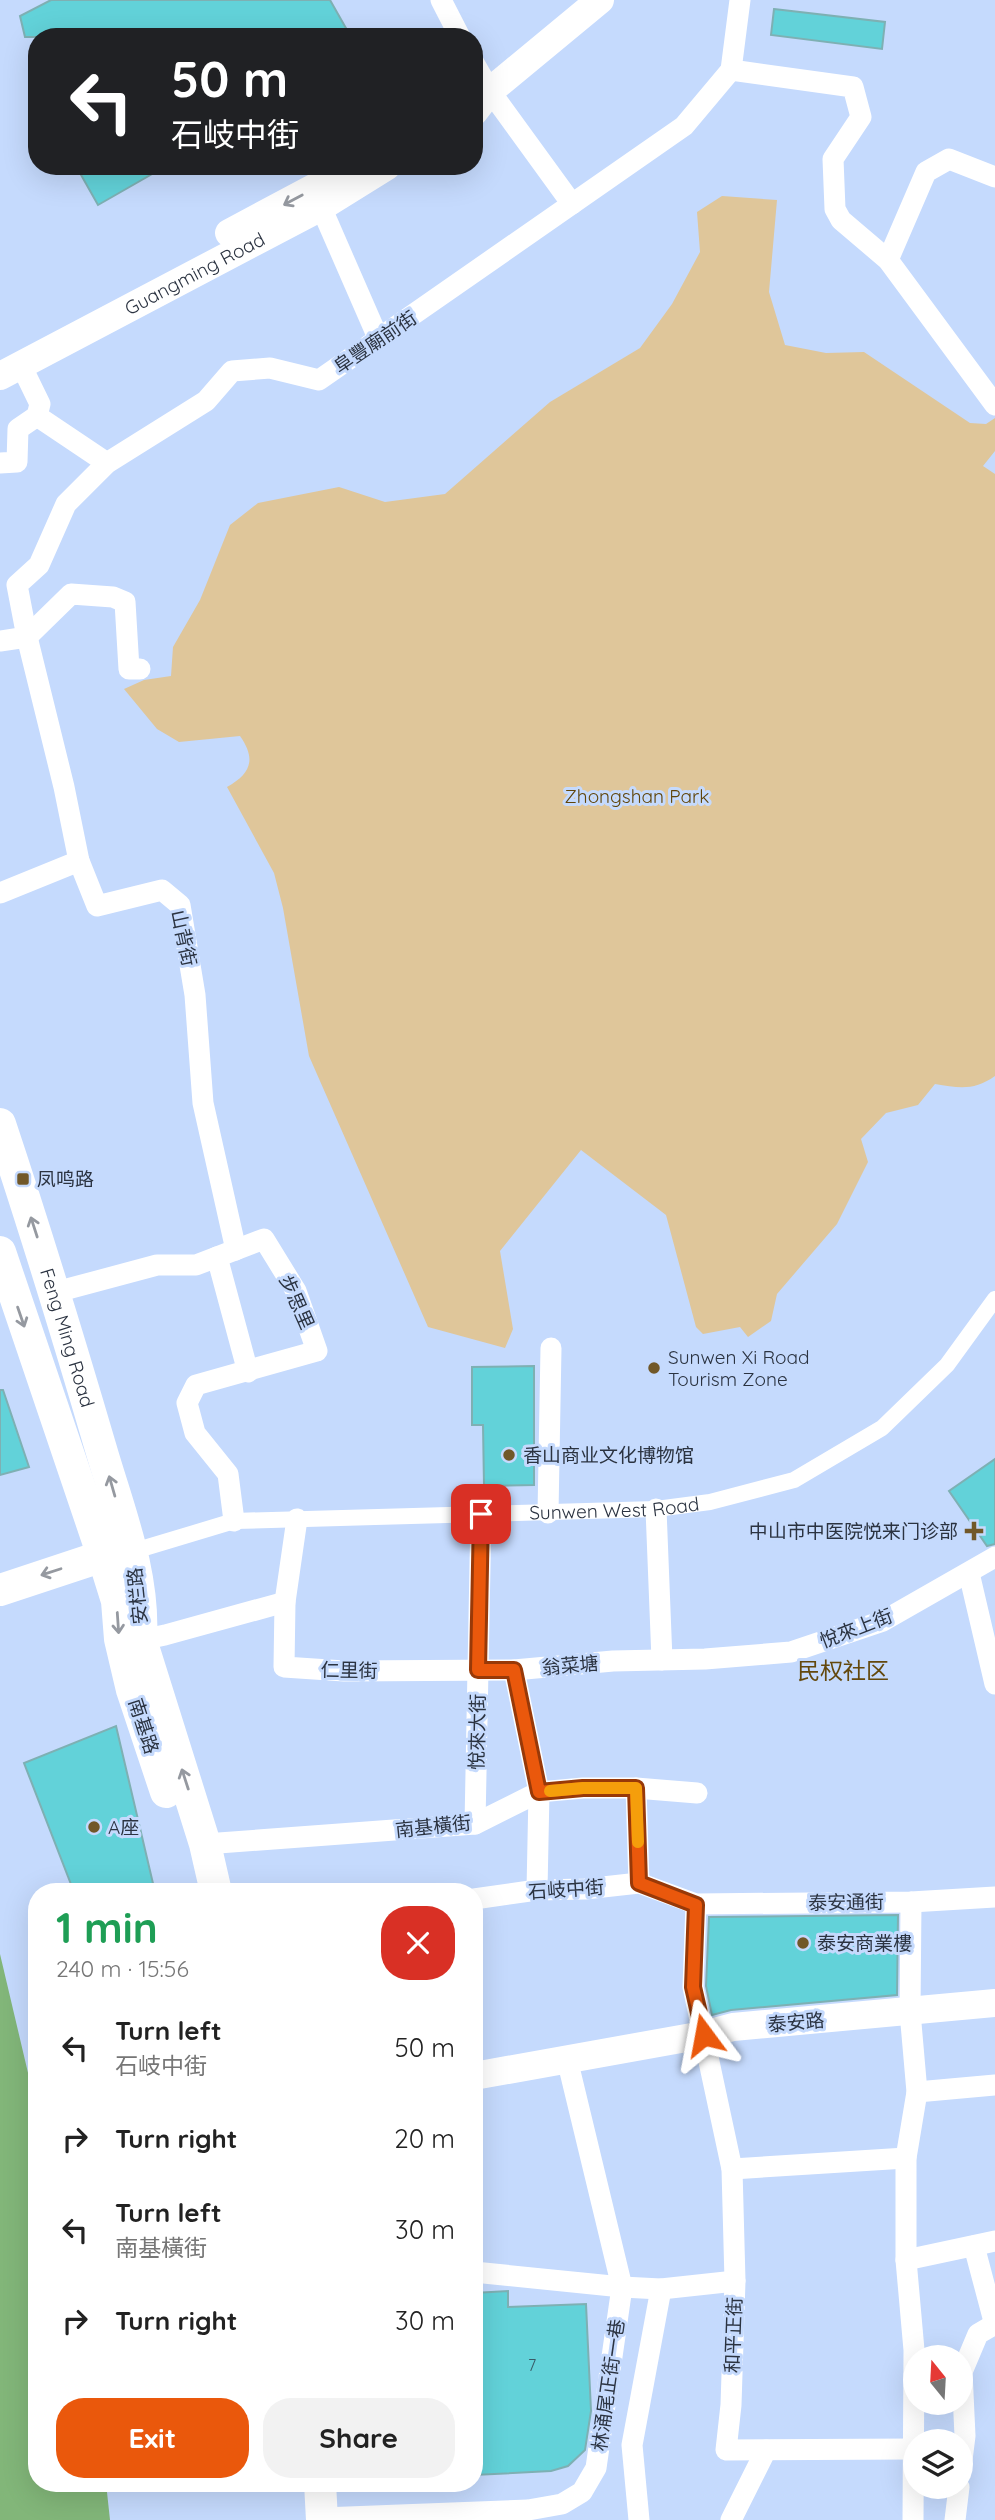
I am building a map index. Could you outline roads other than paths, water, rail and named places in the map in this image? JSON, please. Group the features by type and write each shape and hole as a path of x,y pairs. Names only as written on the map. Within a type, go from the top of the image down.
{"main road":[{"name":"Feng Ming Road","path":"0,1124 56,1292 117,1554"},
{"name":"Feng Ming Road","path":"0,1252 117,1554"},
{"name":"Sunwen West Road","path":"0,1590 117,1554"},
{"name":"安栏路","path":"117,1554 142,1613 141,1640"},
{"name":"南基路","path":"117,1554 120,1639 132,1690 196,1883"},
{"name":"南基路","path":"141,1640 205,1844 214,1883"},
{"path":"312,2492 319,2519"},
{"path":"319,2519 320,2492"}],"street":[{"path":"441,0 455,28"},
{"path":"483,97 600,0"},
{"path":"740,0 731,70 853,87 861,117 833,159 835,209 841,220 888,260 995,405"},
{"name":"阜豐廟前街","path":"27,637 17,585 39,565 66,504 107,463 206,401 232,371 270,368 319,380 684,127 731,70"},
{"path":"483,104 572,204"},
{"path":"888,260 926,172 949,159 995,177"},
{"name":"Guangming Road","path":"7,365 336,175"},
{"name":"Guangming Road","path":"7,365 321,207 373,175"},
{"path":"321,207 379,340"},
{"path":"0,463 17,462 18,429 37,416 40,404 7,365"},
{"path":"37,416 107,463"},
{"path":"0,641 27,637 71,594 113,597 125,602 129,669 140,669"},
{"name":"山背街","path":"27,637 64,787 79,862 97,906 162,890 180,905 195,995 203,1103 226,1254"},
{"path":"0,893 79,862"},
{"name":"步思里","path":"56,1292 157,1265 196,1265 264,1239 296,1291 317,1351 196,1385 187,1403 195,1433 228,1474 234,1521"},
{"path":"226,1254 248,1372"},
{"name":"Sunwen West Road","path":"117,1554 234,1521 656,1509 710,1502 794,1479 882,1428 947,1365 995,1299"},
{"path":"548,1513 551,1348"},
{"path":"656,1509 662,1660"},
{"name":"悅來大街","path":"475,1824 481,1514"},
{"name":"仁里街","path":"297,1519 285,1602 284,1667 344,1671 478,1670"},
{"name":"悅來上街","path":"662,1660 791,1653 883,1620 995,1557"},
{"path":"969,1573 995,1684"},
{"path":"141,1640 285,1602"},
{"name":"翁菜塘","path":"478,1670 662,1660"},
{"path":"514,1670 539,1792 537,1889"},
{"name":"南基橫街","path":"205,1844 475,1824 539,1792 583,1788 636,1788 697,1793"},
{"path":"636,1788 639,1883"},
{"name":"石岐中街","path":"483,1898 537,1889 585,1889 639,1883 696,1905"},
{"name":"泰安通街","path":"696,1905 911,1902 995,1897"},
{"path":"911,1902 910,2012 917,2092 906,2158 906,2260 914,2350 913,2429"},
{"name":"和平正街","path":"696,1905 693,1987 733,2169 735,2281 731,2404 726,2451 903,2449"},
{"name":"泰安路","path":"483,2074 704,2035 733,2027 995,2003"},
{"name":"林涌尾正街一巷","path":"319,2519 487,2516 562,2504 583,2492 596,2468 622,2287 567,2059"},
{"path":"917,2092 995,2085"},
{"path":"733,2169 906,2158"},
{"path":"906,2260 995,2241"},
{"path":"965,2429 962,2372 978,2334 995,2325 974,2246"},
{"path":"483,2273 622,2287 661,2288 735,2281"},
{"path":"639,2520 632,2445 661,2288"},
{"path":"731,2520 766,2450"},
{"path":"913,2499 913,2520"},
{"path":"955,2520 957,2499"}],"place":[{"name":"凤鸣路","path":"23,1179"},
{"name":"Sunwen Xi Road Tourism Zone","path":"654,1368"},
{"name":"香山商业文化博物馆","path":"509,1455"},
{"name":"中山市中医院悦来门诊部","path":"974,1531"},
{"name":"A座","path":"94,1827"},
{"name":"泰安商業樓","path":"803,1943"}],"district":[{"name":"民权社区","path":"843,1671"}],"park label":[{"name":"Zhongshan Park","path":"637,796"}]}
